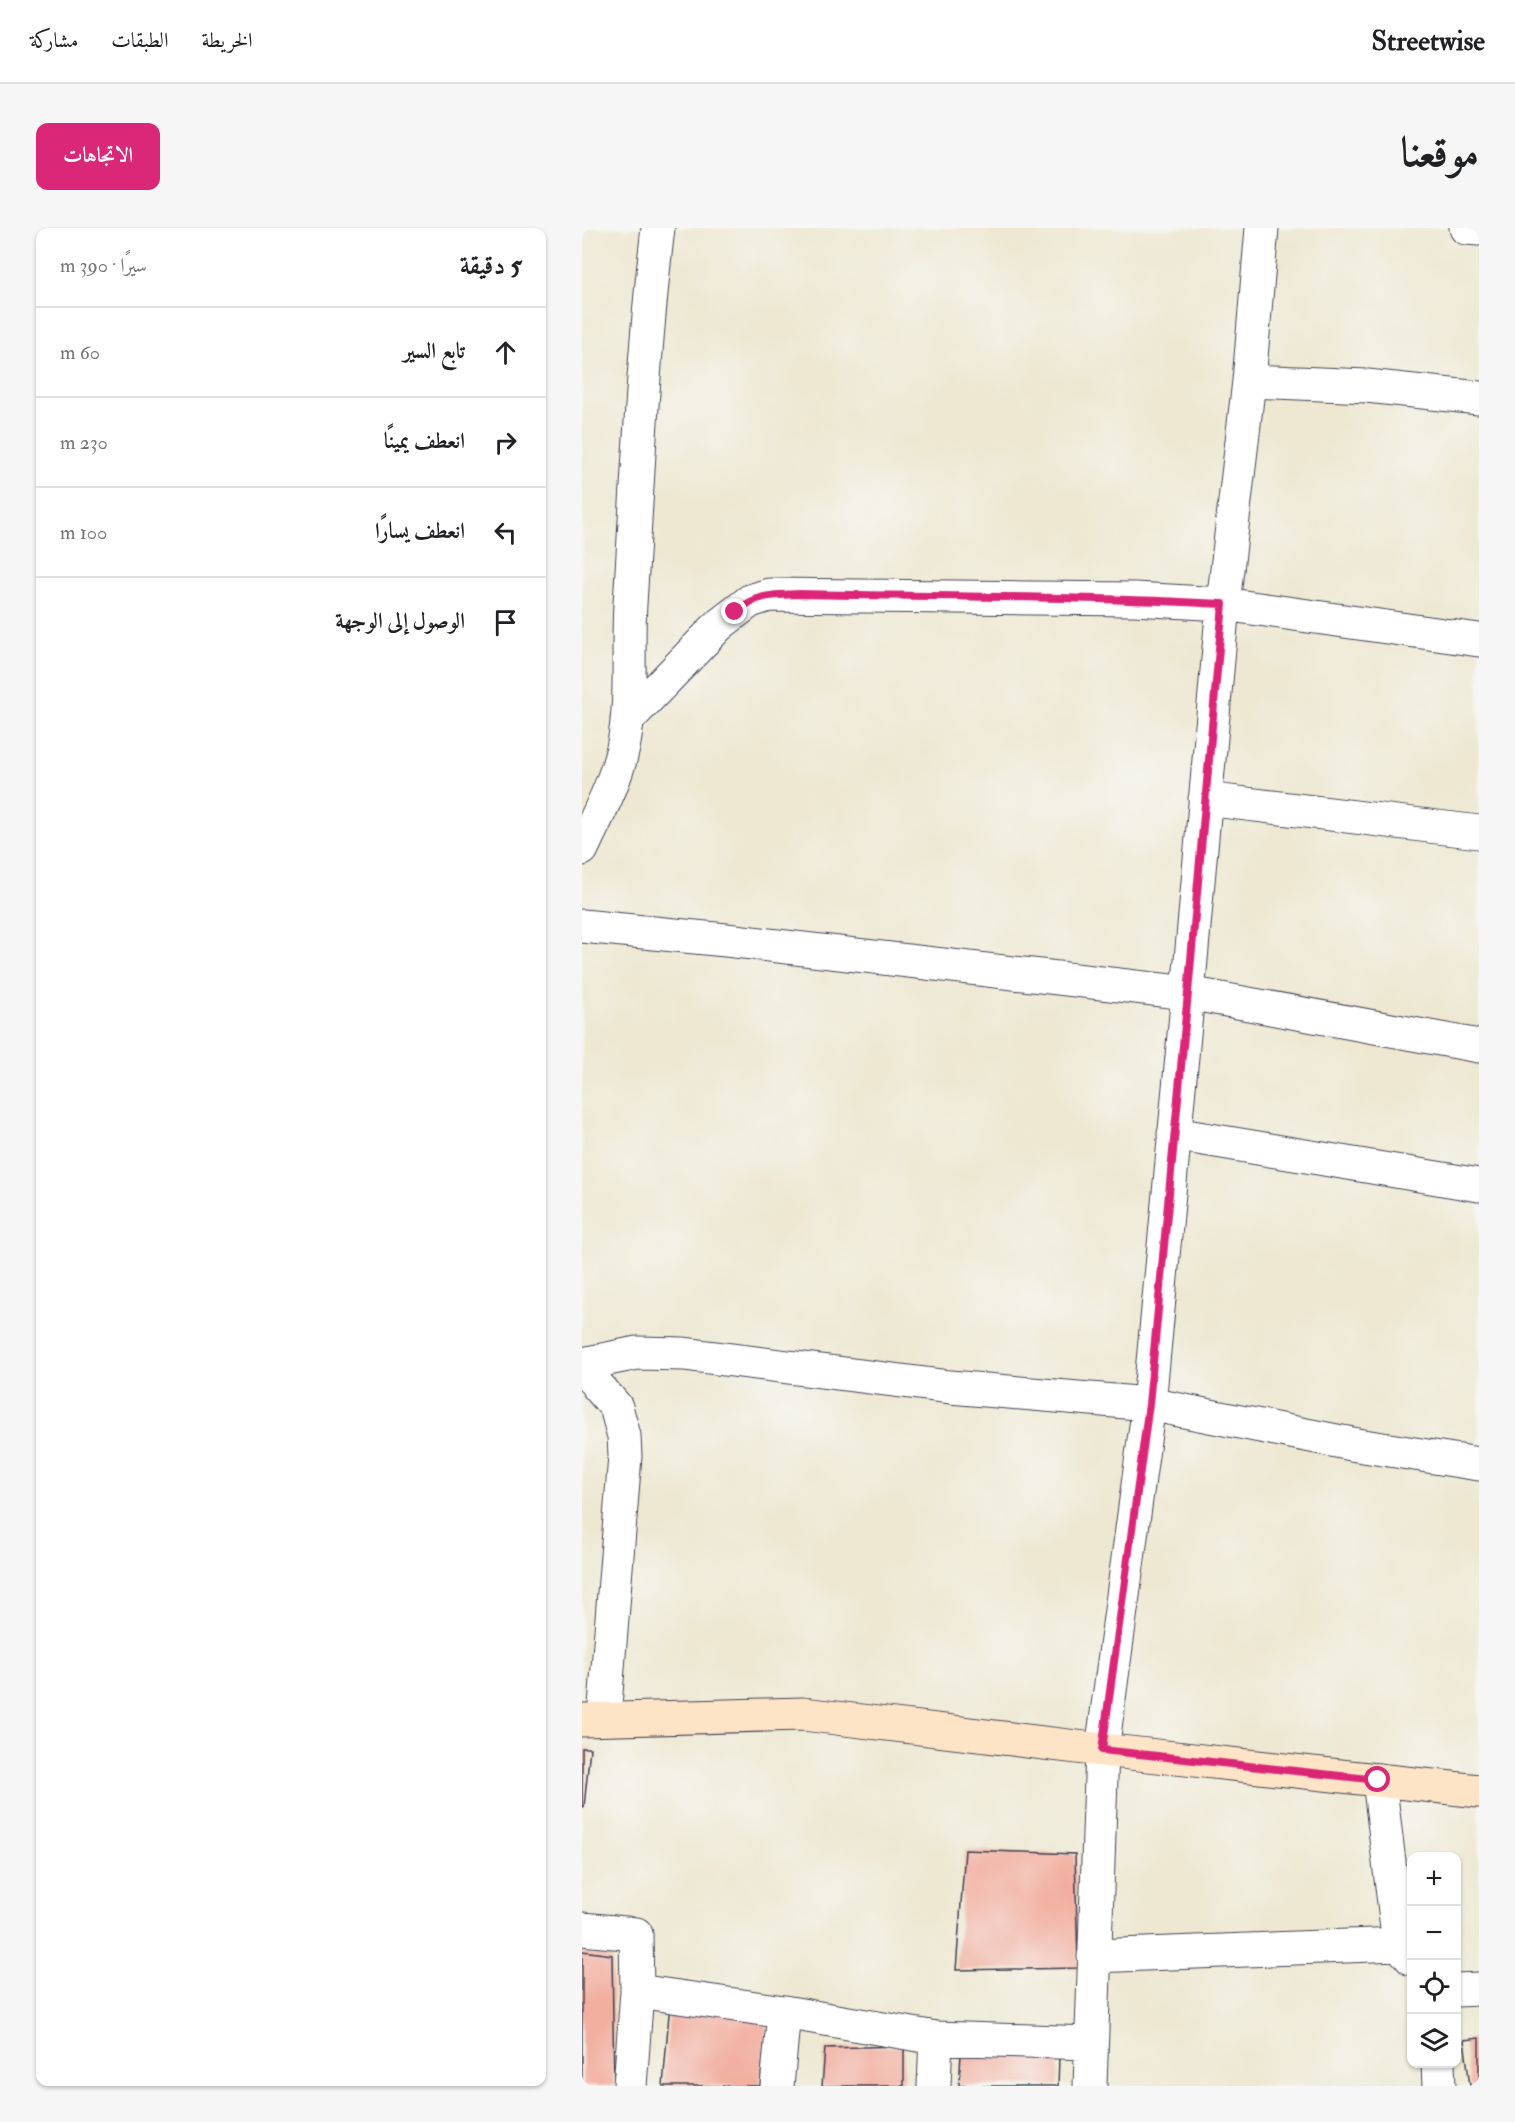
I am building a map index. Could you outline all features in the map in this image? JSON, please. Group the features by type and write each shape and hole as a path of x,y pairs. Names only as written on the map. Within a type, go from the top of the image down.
{"street":[{"path":"582,849 612,786 622,752 627,720 629,621 639,457 651,289 658,228"},
{"path":"1090,2086 1102,1750 1149,1404 1223,604 1249,381 1262,228"},
{"path":"1466,228 1479,229"},
{"path":"1249,381 1367,386 1479,398"},
{"path":"627,720 719,625 750,601 769,595 1134,599 1223,604 1479,640"},
{"path":"1205,799 1479,832"},
{"path":"582,926 726,940 1188,993 1479,1046"},
{"path":"1174,1134 1479,1185"},
{"path":"1479,1464 1357,1444 1149,1404 950,1387 672,1353 637,1353 582,1363 616,1407 624,1436 624,1456 593,1719 803,1714 1102,1750 1479,1791"},
{"path":"1094,1956 1405,1952 1378,1780"},
{"path":"582,1929 636,1934 637,1992 630,2086"},
{"path":"1461,1990 1479,1989"},
{"path":"637,1992 784,2012 936,2038 1090,2043"},
{"path":"777,2086 784,2012"},
{"path":"934,2086 936,2038"},
{"path":"1438,2068 1439,2086"}],"building":[{"path":"582,1748 590,1748 584,1807 582,1806"},
{"path":"965,1850 1075,1854 1078,1968 956,1970"},
{"path":"582,1951 612,1955 614,2086 582,2086"},
{"path":"670,2002 768,2013 760,2086 663,2086"},
{"path":"1479,2038 1479,2086 1470,2086 1464,2040"},
{"path":"904,2046 904,2086 822,2086 825,2048"},
{"path":"961,2054 1059,2057 1058,2086 959,2086"}],"route":[{"path":"735,612 750,601 769,595 800,594 993,599 1134,599 1223,604 1149,1404 1102,1750 1378,1780"}]}
